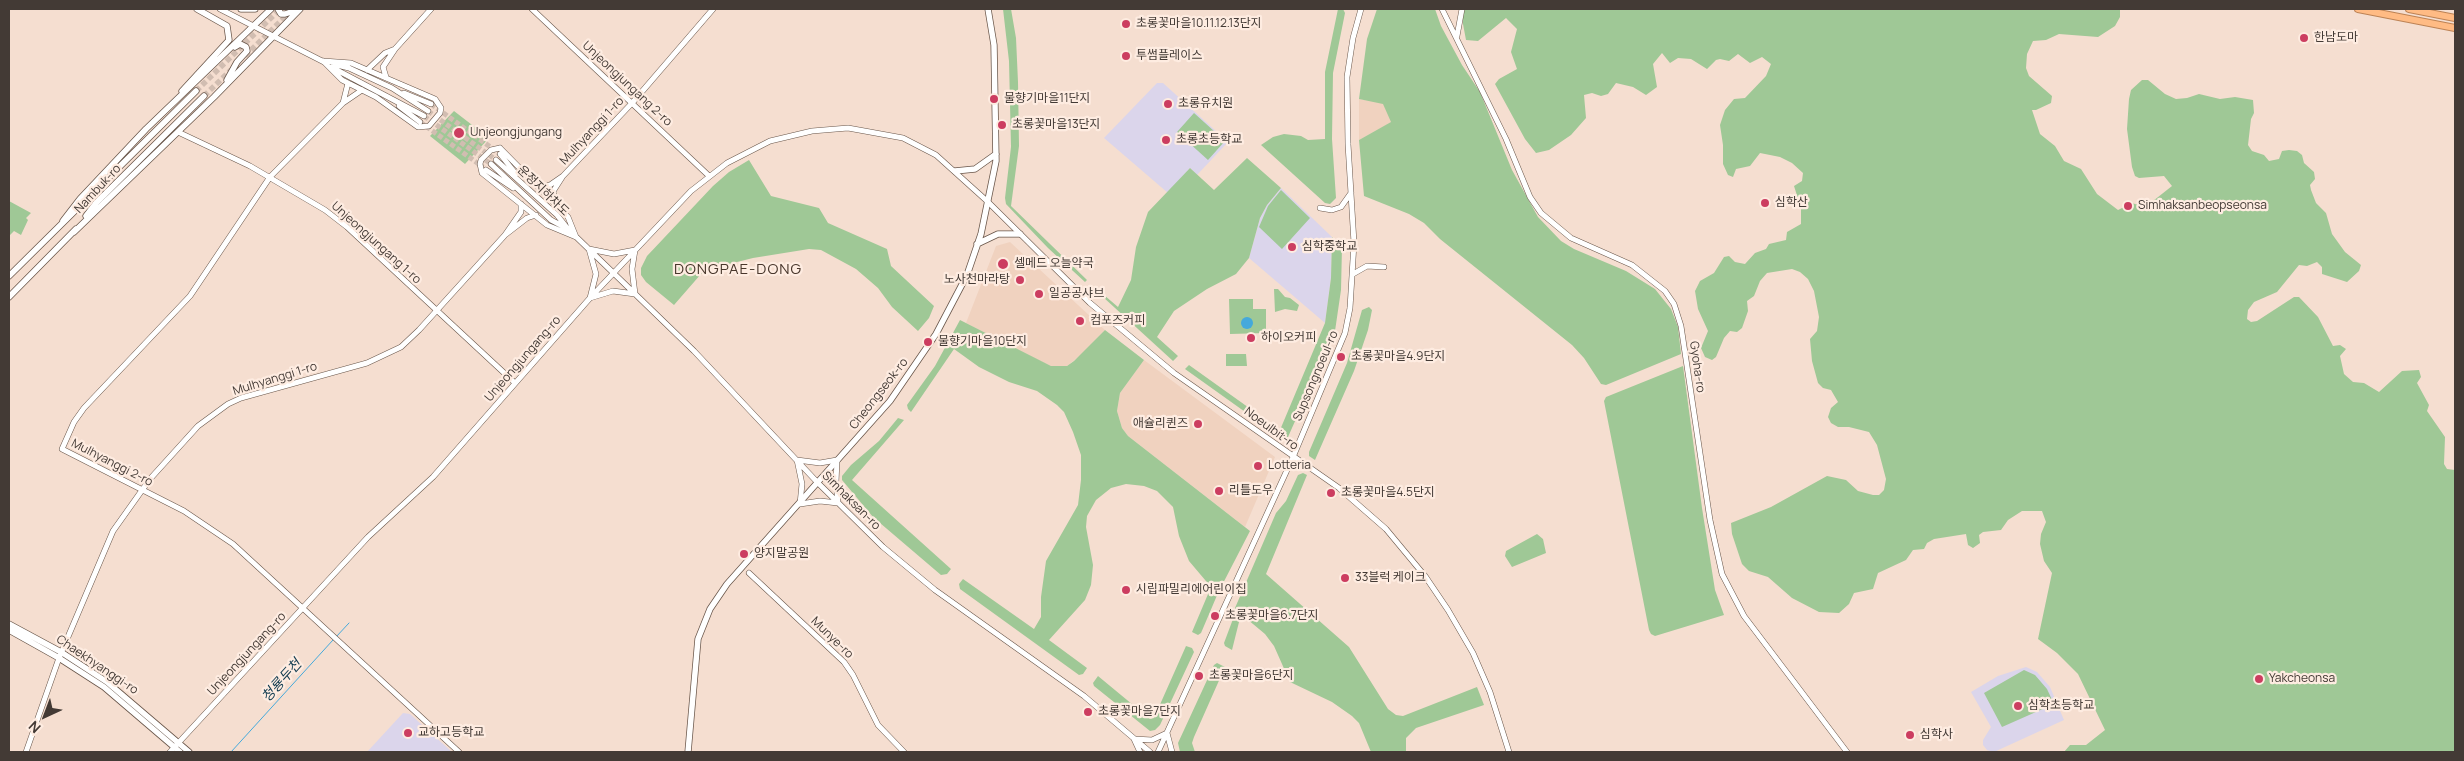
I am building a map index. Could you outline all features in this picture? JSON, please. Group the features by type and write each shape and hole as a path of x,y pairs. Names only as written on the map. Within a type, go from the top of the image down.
{"highway":[{"path":"2358,9 2455,28"},
{"path":"2409,9 2455,18"}],"main road":[{"path":"164,114 229,40 226,26 197,9"},
{"path":"241,9 254,9"},
{"path":"63,221 80,199 271,9"},
{"path":"278,9 281,14 300,9"},
{"path":"74,232 219,92 300,9"},
{"name":"Cheongseok-ro","path":"688,752 698,639 710,609 727,584 890,401 936,334 962,285 977,244 996,154 994,45 988,9"},
{"path":"219,92 237,62 247,51 246,46 240,44 231,49"},
{"name":"Nambuk-ro","path":"9,276 63,221 86,203 196,91"},
{"name":"Nambuk-ro","path":"9,297 74,232 96,203 204,96"},
{"path":"955,171 975,169 996,154"},
{"path":"977,244 998,234 1020,234"},
{"name":"Chaekhyanggi-ro","path":"9,624 107,682 180,752"},
{"name":"Chaekhyanggi-ro","path":"9,630 60,655"},
{"name":"Chaekhyanggi-ro","path":"175,747 189,752"}],"street":[{"path":"220,9 324,61 345,75 424,116"},
{"path":"386,78 383,67 394,49 431,9"},
{"name":"Unjeongjungang 2-ro","path":"532,9 633,102 708,175"},
{"name":"Mulhyanggi 1-ro","path":"563,176 633,102 713,9"},
{"name":"Supsongnoeul-ro","path":"1158,752 1293,457 1345,333 1353,274 1354,243 1348,144 1347,77 1353,38 1361,9"},
{"name":"Gyoha-ro","path":"1442,9 1506,139 1530,196 1541,213 1572,238 1632,265 1664,291 1674,304 1681,326 1710,520 1722,574 1744,616 1847,752"},
{"path":"1456,36 1462,9"},
{"path":"367,70 385,54 394,49"},
{"path":"324,61 352,62 435,99 441,108 440,113 429,126 418,127 362,90 348,83 324,61"},
{"path":"324,61 349,68 431,104"},
{"path":"343,103 348,83"},
{"path":"392,88 428,111"},
{"name":"Mulhyanggi 2-ro","path":"362,90 343,103 270,177 190,296 84,408 74,422 62,449 184,511 233,544 304,607 459,752"},
{"path":"385,95 420,122"},
{"name":"Unjeongjungang-ro","path":"175,747 368,537 432,477 590,298 708,175 744,152 770,141 812,131 848,128 903,138 936,155 955,171"},
{"name":"Unjeongjungang 1-ro","path":"178,132 306,196 347,227 515,383"},
{"path":"500,148 505,150 568,217 576,236 547,225 482,173 480,164 491,150 500,148"},
{"path":"500,154 525,186"},
{"name":"운정지하차도","path":"493,162 525,186 568,229 550,220 493,162"},
{"path":"486,170 526,196"},
{"name":"Noeulbit-ro","path":"955,171 1090,302 1174,373 1362,506 1386,528 1425,576 1448,610 1473,654 1490,692 1509,752"},
{"path":"540,187 550,185 563,176"},
{"path":"553,200 554,190 563,176"},
{"path":"1320,208 1332,210 1341,208 1352,193"},
{"path":"505,235 520,212 521,204"},
{"path":"505,235 527,218 536,216"},
{"name":"Simhaksan-ro","path":"568,229 694,351 818,483 883,547 935,590 1084,696 1150,752"},
{"name":"Mulhyanggi 1-ro","path":"26,752 60,655 112,531 141,489 198,426 228,404 241,398 381,358 410,339 505,235"},
{"path":"589,249 614,254 635,250 632,274 635,294 614,291 590,298 596,274 589,249"},
{"path":"1353,274 1367,266 1384,267"},
{"path":"797,460 820,463 838,460 836,482 838,502 820,501 800,504 802,484 797,460"},
{"name":"Munye-ro","path":"749,573 844,662 853,675 878,725 904,752"},
{"path":"1140,752 1134,739 1152,740 1167,733 1172,752"}],"shaded area":[{"name":"초롱초등학교","path":"1157,83 1163,83 1228,142 1197,175 1190,168 1168,193 1104,138"},
{"path":"1359,99 1383,103 1392,122 1359,140"},
{"name":"심학중학교","path":"1281,188 1332,237 1331,278 1325,323 1249,258 1260,218 1267,205"},
{"path":"1010,242 1105,330 1082,354 1067,366 1051,366 966,323 996,246"},
{"path":"1144,360 1275,457 1245,527 1128,436 1122,428 1117,411 1120,393"},
{"name":"심학초등학교","path":"2026,667 2037,672 2050,687 2064,720 1994,752 1987,750 1983,745 1983,740 1991,727 1971,692 1998,676"},
{"name":"교하고등학교","path":"403,713 410,714 452,752 367,752"}],"green space":[{"path":"1003,9 1011,9 1016,38 1018,82 1019,146 1011,206 1087,280 1085,282 1048,248 1006,204 1005,198 1011,147 1009,61"},
{"path":"1338,9 1343,9 1345,13 1333,73 1332,139 1336,198 1330,204 1325,203 1261,145 1273,137 1284,134 1301,136 1308,140 1325,139 1325,72"},
{"path":"1377,9 1435,9 1441,26 1462,65 1480,92 1512,170 1538,217 1561,241 1574,249 1626,271 1655,289 1671,309 1678,327 1681,354 1606,385 1601,384 1584,358 1572,345 1440,239 1424,223 1409,214 1364,196 1359,140 1391,122 1383,104 1359,99 1367,39"},
{"path":"1463,9 2120,9 2120,17 2115,26 2098,37 2059,34 2046,40 2033,41 2027,54 2026,68 2029,76 2052,96 2051,103 2032,110 2040,134 2055,146 2064,161 2081,169 2097,194 2118,210 2132,203 2138,205 2153,201 2172,186 2164,176 2139,178 2135,176 2132,167 2127,129 2129,99 2131,90 2142,80 2148,80 2165,94 2176,99 2199,94 2220,99 2235,97 2253,100 2254,113 2251,119 2248,145 2252,151 2264,155 2269,161 2279,159 2282,151 2297,151 2302,155 2304,163 2314,172 2315,179 2310,185 2311,190 2316,203 2326,213 2332,234 2345,252 2361,265 2359,271 2347,282 2322,274 2322,267 2317,262 2307,266 2299,265 2277,292 2254,302 2248,310 2247,319 2251,322 2257,321 2294,297 2299,297 2318,317 2333,346 2340,345 2346,349 2340,356 2344,374 2353,382 2364,383 2379,392 2402,371 2419,370 2421,377 2417,383 2429,405 2427,411 2445,437 2444,464 2447,469 2455,470 2455,752 2064,752 2070,745 2086,745 2105,730 2078,674 2057,653 2038,639 2052,573 2044,561 2040,544 2041,534 2046,522 2042,511 2022,511 2008,520 2001,530 1983,532 1979,535 1980,543 1973,548 1968,545 1966,534 1934,539 1927,543 1924,549 1913,550 1906,560 1878,573 1873,589 1854,593 1849,604 1839,613 1819,612 1792,598 1768,577 1749,571 1742,564 1732,534 1731,523 1771,507 1827,476 1846,480 1858,491 1873,495 1879,495 1884,490 1886,479 1877,445 1869,432 1849,427 1838,427 1831,423 1828,417 1831,408 1838,402 1831,390 1823,388 1818,383 1812,361 1810,339 1817,331 1819,317 1814,291 1808,279 1800,272 1792,269 1767,273 1760,281 1754,296 1747,301 1748,311 1742,328 1737,332 1730,331 1724,338 1716,357 1712,360 1705,357 1701,348 1708,331 1698,309 1695,291 1700,281 1714,273 1724,257 1729,256 1735,262 1745,264 1755,253 1766,249 1769,244 1786,240 1787,232 1801,224 1801,208 1794,186 1802,181 1803,173 1792,163 1780,157 1760,153 1750,166 1736,169 1733,177 1728,175 1723,164 1720,125 1725,110 1734,99 1745,98 1766,76 1771,64 1762,57 1750,63 1738,54 1729,61 1716,60 1707,69 1691,59 1678,58 1670,63 1662,53 1653,64 1657,87 1646,95 1633,87 1616,83 1608,94 1601,96 1592,93 1584,95 1586,118 1571,135 1549,150 1536,153 1525,139 1495,84 1499,79 1517,69 1511,52 1517,29 1506,18 1478,41 1466,40"},
{"path":"454,111 489,138 465,164 430,136"},
{"path":"1194,113 1225,141 1208,160 1177,132"},
{"path":"1247,158 1281,188 1267,205 1260,218 1249,258 1236,274 1207,289 1174,311 1157,337 1178,356 1173,361 1103,297 1104,295 1118,307 1131,280 1136,247 1148,212 1190,168 1214,190"},
{"path":"749,160 771,196 819,208 828,223 887,249 891,266 934,306 929,318 918,331 892,307 878,288 856,269 821,250 809,249 753,258 713,268 701,274 674,305 646,282 641,275 641,268 647,256 713,186 729,172"},
{"path":"1281,190 1310,218 1282,249 1259,227 1268,206"},
{"path":"9,201 31,213 26,218 28,220 21,235 14,231 9,236"},
{"path":"1332,237 1342,247 1341,290 1335,331 1288,437 1283,439 1185,369 1189,365 1280,430 1325,323 1331,278"},
{"path":"1274,289 1278,289 1285,297 1290,298 1299,305 1297,311 1285,309 1275,312"},
{"path":"1229,299 1253,299 1253,309 1266,309 1266,333 1230,334"},
{"path":"1369,307 1372,310 1368,330 1354,371 1315,460 1309,456 1309,452 1347,363 1362,310"},
{"path":"960,320 1051,366 1067,366 1105,330 1144,360 1120,393 1117,411 1122,428 1128,436 1250,531 1218,593 1201,633 1198,635 1192,632 1211,587 1189,561 1179,536 1173,507 1157,491 1144,486 1126,484 1111,488 1096,500 1087,516 1086,527 1093,565 1091,585 1085,600 1049,640 1087,668 1083,674 1079,675 960,589 959,584 963,579 1034,629 1041,617 1041,597 1046,561 1078,505 1081,455 1064,412 1057,405 1037,391 1009,382 979,367 954,349 911,412 908,409 907,405 935,366"},
{"path":"1226,354 1246,354 1247,366 1226,366"},
{"path":"1683,366 1715,590 1724,615 1655,636 1649,630 1604,401 1606,397"},
{"path":"898,418 904,420 852,480 951,569 947,574 941,575 873,517 842,480 842,476 851,465 879,441"},
{"path":"1303,473 1307,475 1266,574 1349,647 1388,709 1396,715 1403,716 1477,687 1484,705 1416,728 1406,738 1406,752 1371,752 1359,723 1332,702 1290,682 1274,646 1265,634 1241,614 1232,650 1225,646 1224,643 1235,608 1276,513 1286,501 1298,475"},
{"path":"1537,534 1543,539 1546,553 1512,567 1505,556 1506,551"},
{"path":"1186,646 1192,648 1194,652 1160,725 1155,730 1150,731 1094,686 1093,683 1098,676 1150,719 1154,718"},
{"path":"1217,663 1225,667 1194,737 1192,743 1195,752 1180,752 1178,743 1214,665"},
{"path":"2024,670 2035,675 2047,689 2054,704 2002,727 1984,693"}],"water":[{"path":"1245,317 1249,317 1253,323 1249,329 1245,329 1241,325 1241,321"}],"waterway":[{"name":"청룡두천","path":"336,637 349,623"},
{"name":"청룡두천","path":"231,752 333,640"}],"tunnel":[{"path":"196,91 280,9"},
{"path":"245,56 290,12"},
{"path":"204,96 231,70"},
{"path":"431,104 500,154"},
{"path":"428,111 496,160"},
{"path":"424,116 491,164"},
{"path":"420,122 483,167"}],"place":[{"name":"초롱꽃마을10.11.12.13단지","path":"1126,24"},
{"name":"한남도마","path":"2304,38"},
{"name":"투썸플레이스","path":"1126,56"},
{"name":"물향기마을11단지","path":"994,99"},
{"name":"초롱유치원","path":"1168,104"},
{"name":"초롱꽃마을13단지","path":"1002,125"},
{"name":"Unjeongjungang","path":"459,133"},
{"name":"초롱초등학교","path":"1166,140"},
{"name":"심학산","path":"1765,203"},
{"name":"Simhaksanbeopseonsa","path":"2128,206"},
{"name":"심학중학교","path":"1292,247"},
{"name":"셀메드 오늘약국","path":"1003,264"},
{"name":"노사천마라탕","path":"1020,280"},
{"name":"일공공샤브","path":"1039,294"},
{"name":"컴포즈커피","path":"1080,321"},
{"name":"하이오커피","path":"1251,338"},
{"name":"물향기마을10단지","path":"928,342"},
{"name":"초롱꽃마을4.9단지","path":"1341,357"},
{"name":"애슐리퀸즈","path":"1198,424"},
{"name":"Lotteria","path":"1258,466"},
{"name":"리틀도우","path":"1219,491"},
{"name":"초롱꽃마을4.5단지","path":"1331,493"},
{"name":"양지말공원","path":"744,554"},
{"name":"33블럭 케이크","path":"1345,578"},
{"name":"시립파밀리에어린이집","path":"1126,590"},
{"name":"초롱꽃마을6.7단지","path":"1215,616"},
{"name":"초롱꽃마을6단지","path":"1199,676"},
{"name":"Yakcheonsa","path":"2259,679"},
{"name":"심학초등학교","path":"2018,706"},
{"name":"초롱꽃마을7단지","path":"1088,712"},
{"name":"교하고등학교","path":"408,733"},
{"name":"심학사","path":"1910,735"}],"district":[{"name":"DONGPAE-DONG","path":"738,270"}]}
